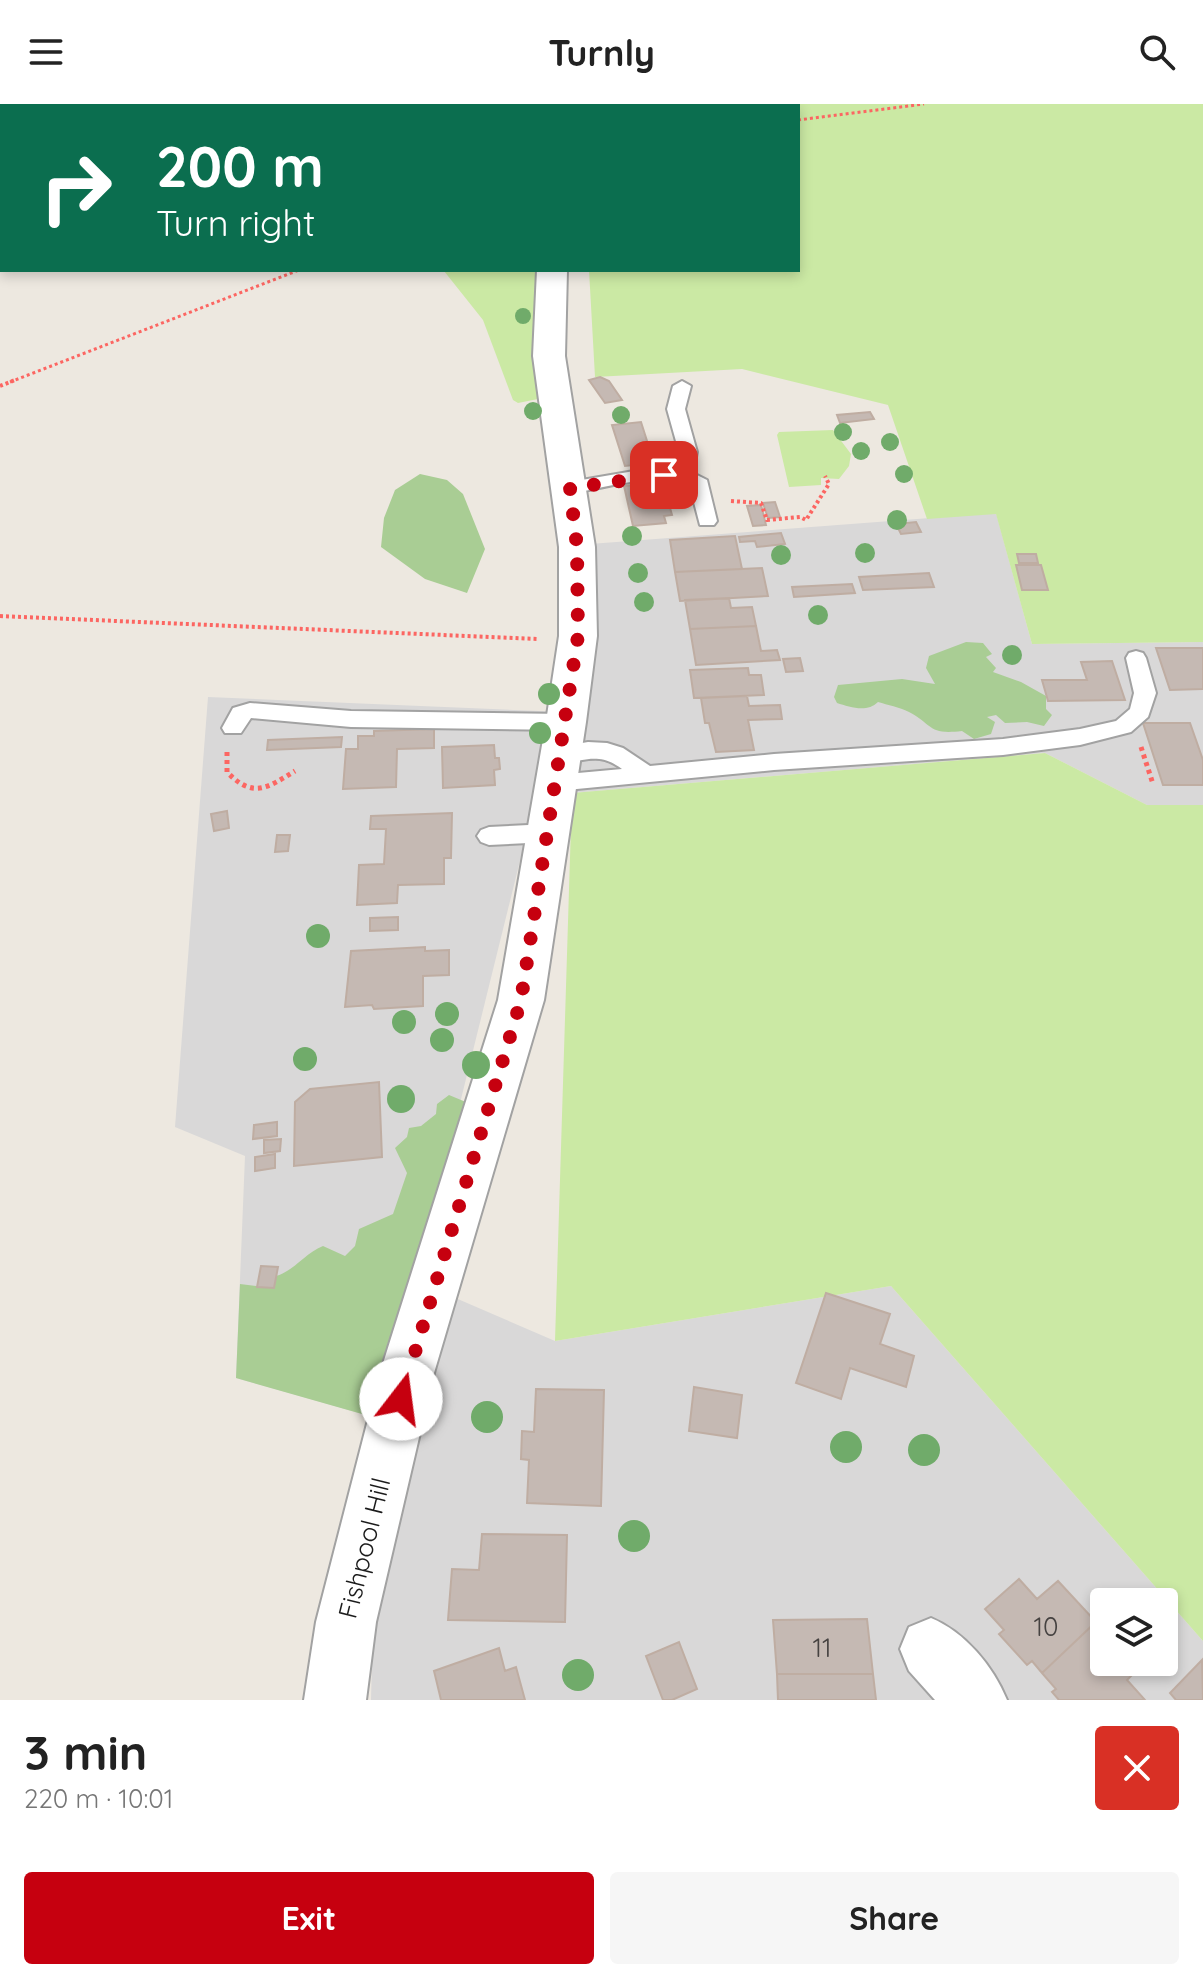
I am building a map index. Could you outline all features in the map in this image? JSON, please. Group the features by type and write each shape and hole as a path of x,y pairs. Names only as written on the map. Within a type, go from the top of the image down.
{"street":[{"name":"Fishpool Hill","path":"335,1700 346,1622 407,1373 521,1000 558,773 578,636 577,547 549,356 552,272"},
{"path":"931,1649 976,1700"}],"lane":[{"path":"682,386 676,409 688,452 684,474"},
{"path":"570,488 684,474 698,480 707,521"},
{"path":"233,728 241,713 250,710 377,720 558,773 646,775 790,761 1003,747 1080,737 1123,727 1140,712 1145,693 1136,658"},
{"path":"489,836 558,773 600,747 610,750 646,775"}],"path":[{"path":"800,120 924,104"},
{"path":"0,386 294,272"},
{"path":"702,500 761,503 767,520 800,517 806,520 829,484 825,476"},
{"path":"0,616 344,633 544,639 578,636"},
{"path":"1123,727 1140,742 1153,784"},
{"path":"233,728 228,743 227,772 237,785 250,791 262,790 295,771"}],"shaded area":[{"path":"996,513 1032,644 1203,642 1203,805 1147,805 1045,753 536,796 416,1281 555,1341 891,1286 1156,1588 1090,1588 1090,1676 1178,1676 1178,1613 1203,1641 1203,1700 371,1700 374,1583 419,1430 236,1378 245,1156 175,1127 208,697 587,713 598,606 590,544"}],"green space":[{"path":"800,104 1203,104 1203,642 1032,644 996,514 927,519 888,405 742,369 595,377 589,272 800,272"},
{"path":"445,272 543,272 543,398 518,403 513,400 483,320"},
{"path":"833,430 851,454 849,466 839,479 821,478 821,485 789,487 777,435 779,432"},
{"path":"420,474 447,480 463,494 485,549 467,593 425,579 381,547 384,518 395,490"},
{"path":"966,642 983,643 992,654 986,657 996,668 993,672 1021,682 1046,696 1046,709 1052,715 1044,726 1027,722 1005,723 996,715 987,717 995,722 991,734 974,739 962,731 936,730 897,707 878,702 864,708 853,707 837,703 834,697 838,685 902,679 935,684 926,668 929,656"},
{"path":"1045,753 1147,805 1203,805 1203,1641 1178,1613 1178,1588 1156,1588 891,1286 555,1341 572,793"},
{"path":"449,1095 473,1105 376,1418 236,1378 240,1284 274,1288 276,1276 323,1246 345,1256 355,1246 359,1229 393,1214 407,1173 395,1148 407,1137 409,1128 421,1126 436,1114 437,1104"}],"building":[{"path":"600,377 609,381 622,400 605,403 589,380"},
{"path":"870,412 874,419 840,423 837,415"},
{"path":"641,422 654,463 625,466 612,425"},
{"path":"663,483 672,515 664,516 666,523 633,526 624,486"},
{"path":"775,502 780,517 768,518 763,503"},
{"path":"761,505 766,525 753,526 747,506"},
{"path":"916,522 921,532 901,534 896,524"},
{"path":"781,533 785,544 757,547 755,541 740,542 739,537"},
{"path":"735,536 742,569 675,572 670,540"},
{"path":"1017,554 1036,554 1038,563 1019,563"},
{"path":"1016,565 1041,565 1048,590 1022,590"},
{"path":"762,568 768,596 680,601 675,572"},
{"path":"929,573 934,587 863,590 859,577"},
{"path":"852,584 855,593 794,597 792,587"},
{"path":"729,598 731,608 752,607 756,626 690,629 685,600"},
{"path":"756,626 761,651 777,650 780,660 696,665 690,629"},
{"path":"1156,648 1203,648 1203,689 1170,690"},
{"path":"800,658 803,671 786,672 783,659"},
{"path":"1112,661 1125,700 1048,701 1042,680 1087,680 1081,662"},
{"path":"748,668 749,675 761,675 764,695 694,698 690,670"},
{"path":"747,696 749,706 780,705 782,719 748,720 754,750 716,752 709,723 705,723 701,698"},
{"path":"1143,723 1190,723 1203,760 1203,785 1163,785"},
{"path":"434,729 434,748 397,749 396,787 343,789 346,749 358,749 358,736 374,736 374,731"},
{"path":"342,737 341,747 267,750 268,740"},
{"path":"494,745 500,769 494,770 495,785 443,788 442,747"},
{"path":"227,811 229,828 214,831 211,814"},
{"path":"452,813 451,858 444,858 444,884 398,885 397,903 357,905 359,865 384,864 386,829 370,829 371,816"},
{"path":"277,835 290,835 288,851 275,852"},
{"path":"398,917 398,930 370,931 370,918"},
{"path":"425,947 425,951 449,950 449,975 423,976 423,1006 345,1007 351,951"},
{"path":"379,1082 382,1157 294,1166 295,1102 310,1089"},
{"path":"277,1122 277,1136 253,1139 254,1125"},
{"path":"281,1139 280,1151 264,1153 264,1140"},
{"path":"275,1154 275,1168 255,1171 255,1157"},
{"path":"261,1266 278,1267 274,1288 257,1287"},
{"path":"826,1293 890,1314 880,1344 914,1356 906,1387 850,1368 841,1399 796,1383"},
{"path":"694,1387 742,1395 737,1438 689,1431"},
{"path":"536,1389 604,1390 601,1506 527,1503 529,1460 521,1459 522,1431 534,1432"},
{"path":"482,1534 567,1535 565,1622 448,1620 452,1569 479,1570"},
{"path":"1019,1579 1037,1599 1058,1581 1090,1616 1090,1628 1042,1673 1032,1661 1027,1665 999,1634 1004,1630 985,1609"},
{"path":"867,1619 873,1674 777,1674 773,1620"},
{"path":"1090,1627 1090,1676 1131,1676 1127,1680 1145,1700 1059,1700 1052,1692 1056,1689 1042,1673"},
{"path":"679,1642 697,1689 672,1700 663,1700 646,1656"},
{"path":"499,1648 505,1671 516,1667 525,1700 441,1700 434,1671"},
{"path":"1202,1660 1203,1700 1176,1700 1170,1693"},
{"path":"777,1674 873,1674 876,1700 778,1700"}],"route":[{"path":"401,1399 521,1000 578,636 577,547 570,488 664,475"}]}
